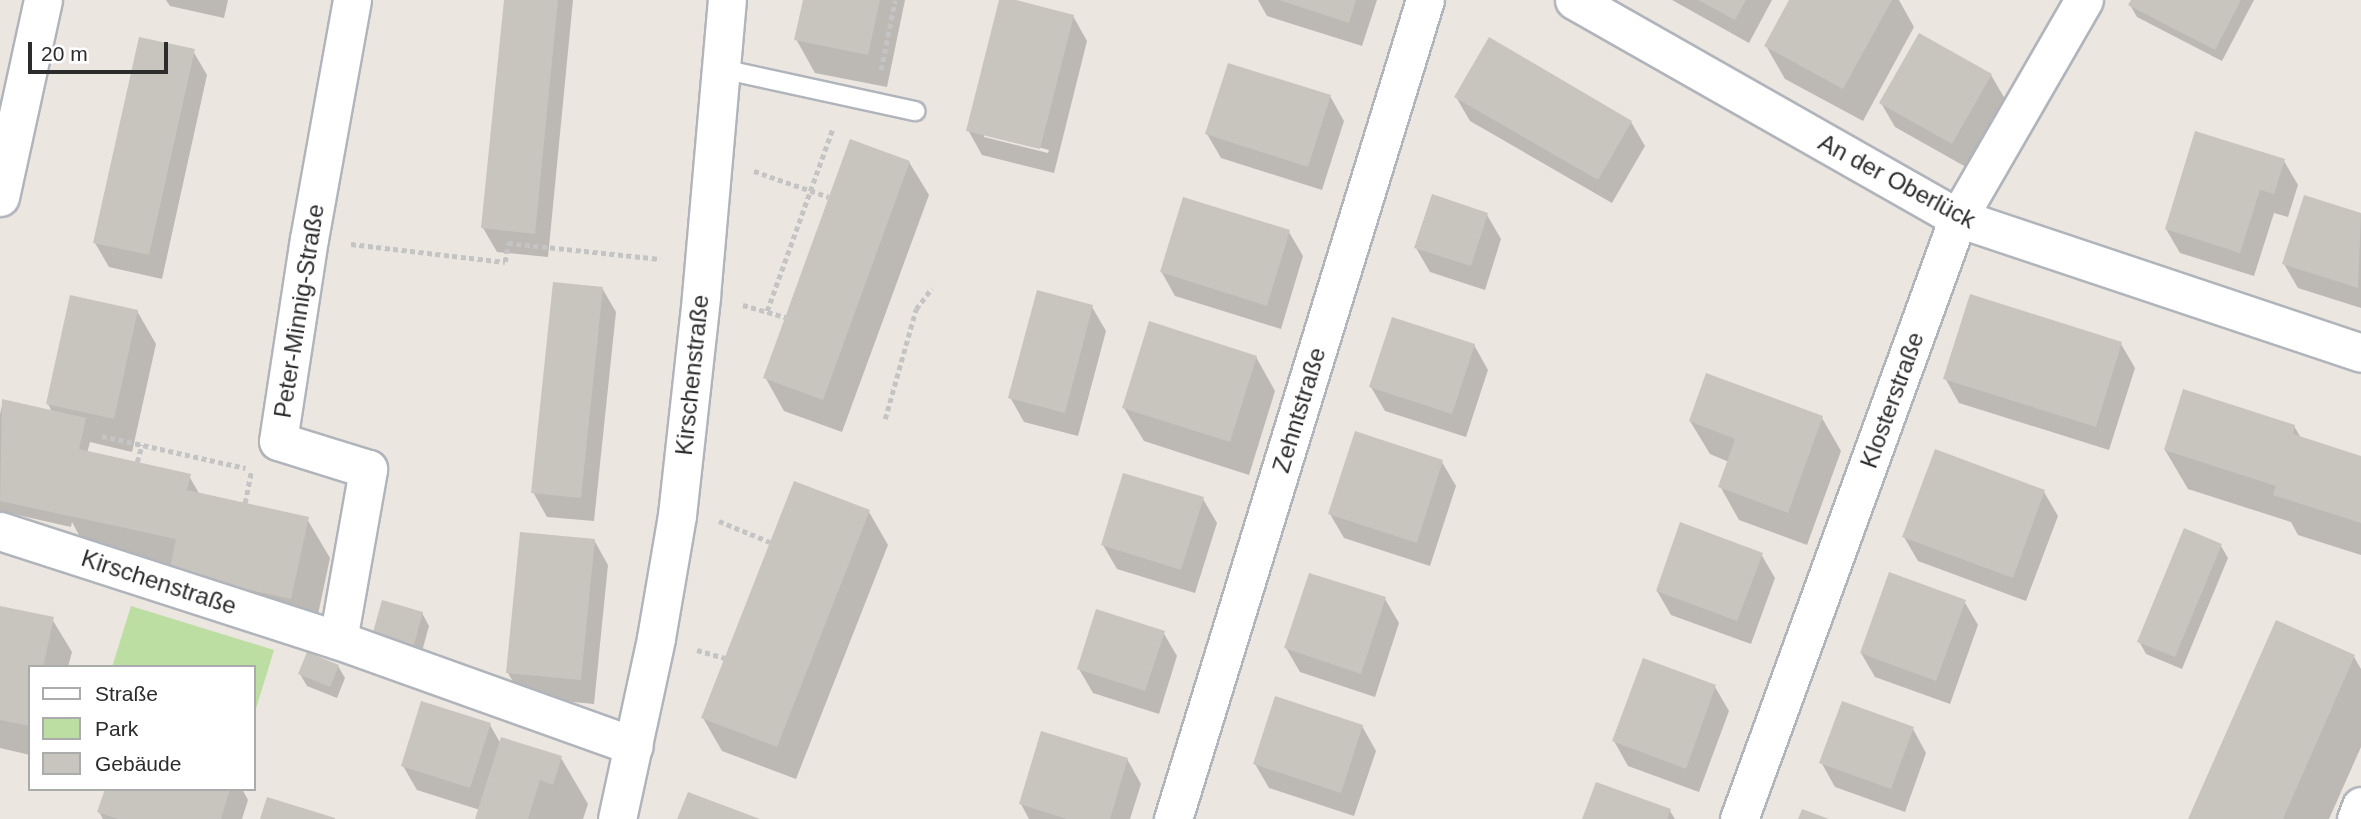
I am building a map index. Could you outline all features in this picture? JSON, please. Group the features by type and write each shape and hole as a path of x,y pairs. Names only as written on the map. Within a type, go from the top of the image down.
{"street":[{"path":"0,197 43,0"},
{"name":"Peter-Minnig-Straße","path":"338,640 368,469 278,441 309,239 352,0"},
{"name":"Kirschenstraße","path":"617,819 656,638 677,515 704,264 727,0"},
{"name":"Zehntstraße","path":"1172,819 1425,0"},
{"name":"An der Oberlück","path":"1574,0 1958,219 2361,353"},
{"name":"Klosterstraße","path":"1739,819 1958,219 2084,0"},
{"name":"Kirschenstraße","path":"0,531 338,640 634,746"},
{"path":"2356,819 2361,806"}],"lane":[{"path":"722,69 915,111"}],"path":[{"path":"880,73 895,0"},
{"path":"767,311 845,96"},
{"path":"712,164 762,172 829,197"},
{"path":"309,239 506,262 508,243 704,264"},
{"path":"886,419 916,309 932,288"},
{"path":"102,436 252,470"},
{"path":"137,462 142,445"},
{"path":"677,515 720,521 770,542"}],"green space":[{"path":"131,606 274,650 256,708 256,665 113,665"}],"building":[{"path":"504,0 558,0 535,234 481,228"},
{"path":"803,0 880,0 868,55 794,40"},
{"path":"999,0 1016,0 1074,15 1040,149 966,131"},
{"path":"1279,0 1356,0 1349,23"},
{"path":"1698,0 1746,0 1735,20"},
{"path":"1789,0 1892,0 1843,89 1764,46"},
{"path":"2131,0 2241,0 2215,50 2128,5"},
{"path":"1919,33 1992,74 1952,144 1879,103"},
{"path":"139,37 195,49 149,255 93,243"},
{"path":"1489,37 1632,121 1598,180 1454,97"},
{"path":"1228,63 1331,95 1308,167 1205,134"},
{"path":"2195,131 2285,159 2274,194 2260,190 2240,253 2165,229"},
{"path":"850,139 910,161 823,400 763,378"},
{"path":"1432,194 1488,213 1471,266 1414,248"},
{"path":"2304,195 2361,213 2358,288 2282,264"},
{"path":"1183,197 1290,230 1267,306 1160,272"},
{"path":"553,282 603,287 581,498 531,493"},
{"path":"1037,290 1093,305 1065,413 1008,398"},
{"path":"1970,294 2122,342 2096,427 1943,379"},
{"path":"70,295 138,310 114,419 46,404"},
{"path":"1392,317 1475,344 1452,414 1369,387"},
{"path":"1149,321 1257,356 1230,442 1122,408"},
{"path":"1706,373 1823,416 1788,513 1718,487 1735,439 1689,421"},
{"path":"2183,389 2295,425 2293,434 2361,456 2361,523 2273,495 2276,486 2164,450"},
{"path":"2,399 86,418 79,449 191,474 187,490 309,517 291,599 169,573 176,539 0,501"},
{"path":"1355,431 1443,460 1417,543 1328,514"},
{"path":"1935,449 2045,490 2013,578 1902,537"},
{"path":"1123,473 1204,497 1181,570 1101,545"},
{"path":"794,481 870,510 777,747 701,718"},
{"path":"1680,522 1763,553 1737,621 1656,591"},
{"path":"2184,528 2222,544 2175,657 2137,642"},
{"path":"520,532 595,539 581,680 506,673"},
{"path":"1889,572 1966,600 1936,681 1860,653"},
{"path":"1309,573 1386,597 1361,674 1284,648"},
{"path":"382,600 423,612 411,655 370,643"},
{"path":"0,606 54,617 43,665 28,665 28,726 0,720"},
{"path":"1096,609 1165,631 1145,691 1077,669"},
{"path":"2276,620 2355,655 2283,819 2188,819"},
{"path":"307,652 339,665 330,687 298,674"},
{"path":"1643,658 1716,685 1686,769 1612,741"},
{"path":"1275,696 1363,725 1341,793 1253,764"},
{"path":"421,701 491,723 470,788 401,766"},
{"path":"1842,701 1914,727 1891,789 1819,763"},
{"path":"1041,731 1128,758 1110,819 1067,819 1019,804"},
{"path":"501,737 562,756 553,785 540,780 528,819 475,819"},
{"path":"1596,782 1671,809 1667,819 1582,819"},
{"path":"104,791 229,791 221,819 118,819 97,812"},
{"path":"688,792 760,819 677,819"},
{"path":"267,797 335,818 335,819 260,819"},
{"path":"1802,809 1829,819 1798,819"}]}
